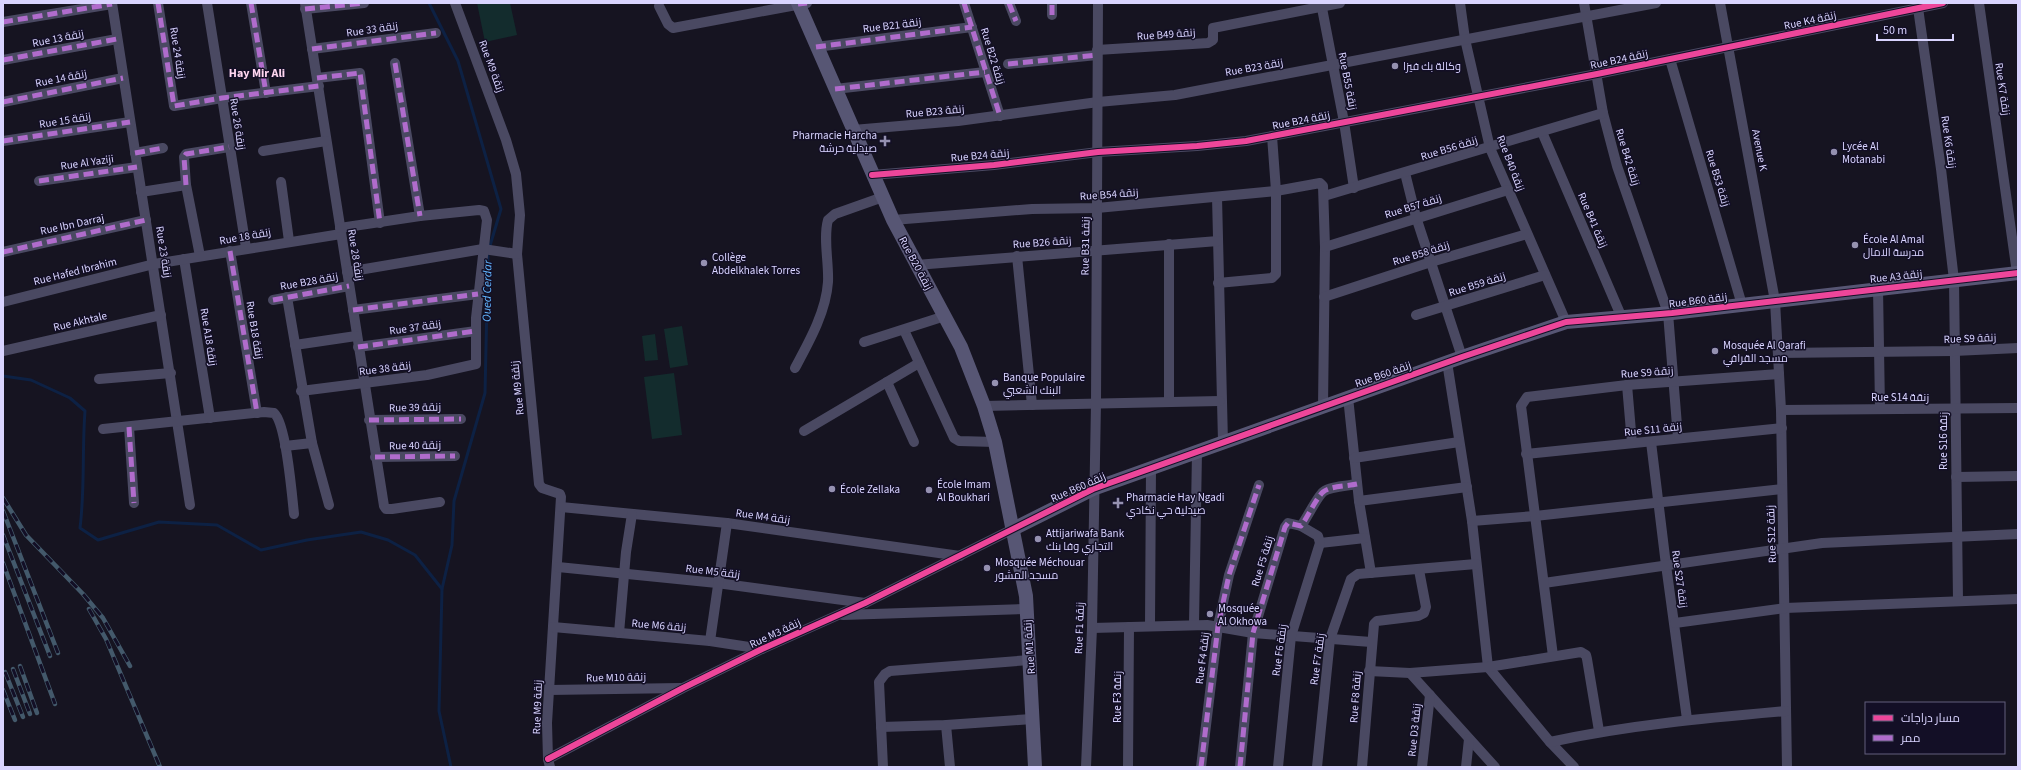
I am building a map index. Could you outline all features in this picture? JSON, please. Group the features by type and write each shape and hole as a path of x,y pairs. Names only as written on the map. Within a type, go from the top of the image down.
{"street":[{"path":"3,22 112,3"},
{"name":"Rue 23 زنقة","path":"112,3 137,168 171,373 190,505"},
{"name":"Rue 24 زنقة","path":"158,3 174,106 222,98"},
{"name":"Rue 26 زنقة","path":"207,3 246,248"},
{"path":"251,3 266,93"},
{"path":"305,6 364,3"},
{"name":"Rue M9 زنقة","path":"455,3 506,140 516,174 520,199 517,254 539,484 542,488 560,494 561,507 558,567 547,723 549,763"},
{"path":"659,6 668,24 673,28 801,3"},
{"name":"Rue B20 زنقة","path":"801,3 816,47 872,175 916,265 961,348 984,406 995,442 1013,529"},
{"name":"Rue B22 زنقة","path":"964,3 1000,116"},
{"path":"1009,3 1016,21"},
{"path":"1052,3 1052,15"},
{"name":"Rue B31 زنقة","path":"1093,489 1096,404 1098,3"},
{"name":"Rue B49 زنقة","path":"1098,53 1208,43 1213,40 1212,28 1321,5 1340,3"},
{"name":"Rue B40 زنقة","path":"1460,3 1465,39 1490,148 1566,322"},
{"name":"Rue B42 زنقة","path":"1584,3 1603,113 1617,166 1668,313 1678,438"},
{"name":"Avenue K","path":"1720,3 1775,301"},
{"name":"Rue K4 زنقة","path":"1728,46 1943,3"},
{"name":"Rue K7 زنقة","path":"1979,3 2018,273"},
{"name":"Rue B23 زنقة","path":"853,130 1000,116 1098,102 1175,95 1649,4"},
{"name":"Rue B55 زنقة","path":"1321,5 1344,122 1354,188"},
{"name":"Rue 28 زنقة","path":"305,6 318,82 369,420 384,506 388,510 440,502"},
{"name":"Rue K6 زنقة","path":"1918,8 1941,169 1954,280"},
{"name":"Rue B21 زنقة","path":"816,47 972,27"},
{"name":"Rue 33 زنقة","path":"312,49 436,33"},
{"name":"Rue 13 زنقة","path":"3,60 117,39"},
{"name":"Rue B24 زنقة","path":"872,175 994,165 1098,152 1230,143 1597,74 1728,46"},
{"path":"1008,64 1098,53"},
{"name":"Rue B53 زنقة","path":"1670,58 1742,305"},
{"path":"395,63 420,216"},
{"path":"835,89 985,72"},
{"path":"222,98 266,93 360,73 380,223"},
{"name":"Rue 14 زنقة","path":"3,102 123,78"},
{"name":"Rue B56 زنقة","path":"1324,196 1406,173 1603,113"},
{"name":"Rue 15 زنقة","path":"3,142 130,122"},
{"name":"Rue B41 زنقة","path":"1542,132 1622,318"},
{"path":"1218,283 1272,278 1275,276 1276,192 1272,136"},
{"path":"263,152 326,141"},
{"path":"200,256 186,185 186,154 229,147"},
{"path":"135,153 163,148"},
{"name":"Rue Al Yaziji","path":"39,181 137,168"},
{"path":"1406,173 1416,217 1462,357"},
{"path":"281,182 289,241"},
{"name":"Rue B54 زنقة","path":"894,220 1032,209 1097,208 1217,196 1276,192 1318,183 1323,186 1324,196"},
{"path":"141,192 186,185"},
{"name":"Rue B57 زنقة","path":"1325,247 1416,217 1508,190"},
{"path":"1217,196 1220,401 1223,442"},
{"path":"1323,407 1325,247 1324,196"},
{"path":"795,368 810,340 827,292 828,220 835,214 883,197"},
{"name":"Rue 18 زنقة","path":"154,264 289,241 420,216 483,211 487,217 485,249"},
{"name":"Rue Ibn Darraj","path":"3,252 146,220"},
{"name":"Rue B58 زنقة","path":"1324,297 1431,262 1527,234"},
{"name":"Rue B26 زنقة","path":"916,265 1218,241"},
{"path":"1169,244 1169,402"},
{"path":"476,331 478,294 485,249"},
{"path":"347,272 485,249 517,254"},
{"name":"Rue B18 زنقة","path":"230,251 256,413"},
{"path":"1017,256 1032,405"},
{"name":"Rue A18 زنقة","path":"184,259 210,418"},
{"name":"Rue Hafed Ibrahim","path":"3,302 154,264"},
{"name":"Rue A3 زنقة","path":"1775,301 2018,273"},
{"name":"Rue B59 زنقة","path":"1416,316 1545,276"},
{"name":"Rue S16 زنقة","path":"1954,280 1958,601"},
{"name":"Rue B28 زنقة","path":"273,300 349,286"},
{"path":"1878,288 1880,408"},
{"path":"353,310 478,294"},
{"path":"287,297 312,443 329,505"},
{"name":"Rue B60 زنقة","path":"1013,529 1093,489 1447,362 1566,322 1622,318 1775,301"},
{"name":"Rue S12 زنقة","path":"1775,301 1782,428 1787,767"},
{"name":"Rue Akhtale","path":"3,351 161,315"},
{"path":"864,342 945,316"},
{"path":"904,330 954,438 959,441 995,442"},
{"name":"Rue 37 زنقة","path":"358,347 476,331"},
{"name":"Rue 38 زنقة","path":"302,391 471,367 475,365 476,361 476,331"},
{"path":"295,345 356,336"},
{"name":"Rue S9 زنقة","path":"1778,353 1954,351 2018,348"},
{"path":"1447,362 1472,520 1488,668 1550,742 1574,767"},
{"path":"804,431 919,363"},
{"path":"99,379 171,373"},
{"name":"Rue S9 زنقة","path":"1526,454 1521,406 1527,397 1627,385 1779,374"},
{"path":"887,382 914,442"},
{"path":"1627,385 1632,443"},
{"path":"1348,397 1359,501 1371,573 1476,564"},
{"path":"984,406 1220,401"},
{"name":"Rue S14 زنقة","path":"1781,410 2018,408"},
{"path":"104,429 256,413 271,412 276,414 285,446 294,514"},
{"name":"Rue 39 زنقة","path":"369,420 461,418"},
{"path":"129,427 134,503"},
{"name":"Rue S11 زنقة","path":"1526,454 1782,428"},
{"path":"1354,458 1459,442"},
{"name":"Rue S27 زنقة","path":"1651,442 1687,719"},
{"path":"285,446 312,443"},
{"path":"1194,624 1197,452"},
{"path":"1526,454 1553,656"},
{"name":"Rue 40 زنقة","path":"375,457 455,456"},
{"path":"1150,625 1151,468"},
{"path":"1956,476 2018,476"},
{"path":"1357,484 1323,492 1301,526 1318,536 1320,543 1365,538"},
{"name":"Rue F4 زنقة","path":"1202,767 1218,626 1229,575 1258,485"},
{"path":"1359,501 1467,487"},
{"name":"Rue F1 زنقة","path":"1086,767 1092,628 1093,489"},
{"path":"1472,520 1535,516 1782,489"},
{"name":"Rue M4 زنقة","path":"561,507 727,523 960,556"},
{"path":"619,633 624,574 632,514"},
{"path":"710,642 717,583 727,523"},
{"name":"Rue F5 زنقة","path":"1240,767 1253,632 1285,526 1288,523 1301,526"},
{"name":"Rue M3 زنقة","path":"549,763 683,688 762,649 865,603 1013,529"},
{"name":"Rue M1 زنقة","path":"1013,529 1024,581 1036,767"},
{"path":"1544,582 1830,542 2018,534"},
{"name":"Rue F6 زنقة","path":"1278,767 1291,636 1320,543"},
{"name":"Rue M5 زنقة","path":"558,567 717,583 865,603"},
{"name":"Rue F8 زنقة","path":"1362,767 1371,642 1374,624 1377,621 1418,616 1424,613 1426,607 1419,570"},
{"name":"Rue F7 زنقة","path":"1317,767 1330,639 1351,579 1358,574 1371,573"},
{"path":"1675,623 1785,608 2018,599"},
{"path":"838,615 1026,609"},
{"path":"1092,628 1194,624 1291,636 1371,642"},
{"name":"Rue M6 زنقة","path":"553,627 710,642 762,649"},
{"name":"Rue F3 زنقة","path":"1128,767 1129,627"},
{"path":"1369,671 1410,673 1488,668 1581,652 1586,655 1599,731"},
{"path":"883,767 879,682 885,674 890,671 1030,660"},
{"path":"1410,673 1495,767"},
{"name":"Rue M10 زنقة","path":"549,690 683,688"},
{"name":"Rue D3 زنقة","path":"1422,767 1430,695"},
{"path":"1550,742 1599,731 1687,719 1786,711"},
{"path":"881,727 946,725 1032,719"},
{"path":"946,725 950,767"},
{"path":"1466,767 1469,739"}],"green space":[{"path":"477,3 510,3 517,35 485,42"},
{"path":"682,326 688,365 670,368 664,329"},
{"path":"655,334 658,360 645,361 642,336"},
{"path":"674,373 682,435 652,439 644,377"}],"waterway":[{"name":"Oued Cerdar","path":"429,3 458,61 501,209 489,249"},
{"name":"Oued Cerdar","path":"442,589 452,545 454,501 485,393 488,256"},
{"path":"3,376 31,380 70,398 85,411 80,528 98,540 159,522 217,525 261,550 307,540 361,532 388,540 415,555 442,589 439,711 451,767"}],"railway":[{"path":"3,498 26,535 83,594 103,618 130,666"},
{"path":"3,511 58,653"},
{"path":"3,535 50,656"},
{"path":"3,563 55,704"},
{"path":"89,609 106,639 160,767"},
{"path":"20,666 37,713"},
{"path":"13,669 30,714"},
{"path":"5,672 23,717"},
{"path":"3,690 15,720"}],"marked path":[{"path":"158,3 174,106 222,98 319,86"},
{"path":"251,3 266,93"},
{"path":"305,9 364,3"},
{"path":"798,4 807,3"},
{"path":"964,3 1000,116"},
{"path":"1009,3 1016,21"},
{"path":"1052,3 1052,15"},
{"path":"3,22 112,4"},
{"path":"816,47 972,27"},
{"path":"312,49 436,33"},
{"path":"3,60 117,39"},
{"path":"1008,64 1097,55"},
{"path":"395,63 420,216"},
{"path":"835,89 985,72"},
{"path":"317,78 360,73 380,223"},
{"path":"3,102 123,78"},
{"path":"3,141 130,122"},
{"path":"186,185 184,157 186,154 229,147"},
{"path":"135,153 163,148"},
{"path":"39,181 137,167"},
{"path":"3,252 146,220"},
{"path":"230,251 257,413"},
{"path":"273,300 349,286"},
{"path":"353,310 478,294"},
{"path":"358,347 476,331"},
{"path":"369,420 461,419"},
{"path":"129,427 134,503"},
{"path":"375,457 455,456"},
{"path":"1240,767 1253,633 1285,527 1288,523 1301,526 1318,498 1326,490 1334,487 1357,484"},
{"path":"1201,767 1218,626 1229,575 1259,485"}],"cycle path":[{"path":"872,175 994,165 1098,152 1197,146 1246,141 1597,74 1943,3"},
{"path":"548,759 683,688 762,649 865,603 1093,489 1462,357 1566,322 1672,313 2018,273"}],"place":[{"name":"وكالة بك فيزا","path":"1395,66"},
{"name":"Pharmacie Harcha صيدلية حرشة","path":"885,141"},
{"name":"Lycée Al Motanabi","path":"1834,152"},
{"name":"École Al Amal مدرسة الامال","path":"1855,245"},
{"name":"Collège Abdelkhalek Torres","path":"704,263"},
{"name":"Mosquée Al Qarafi مسجد القرافي","path":"1715,351"},
{"name":"Banque Populaire البنك الشعبي","path":"995,383"},
{"name":"École Zellaka","path":"832,489"},
{"name":"École Imam Al Boukhari","path":"929,490"},
{"name":"Pharmacie Hay Ngadi صيدلية حي نكادي","path":"1118,503"},
{"name":"Attijariwafa Bank التجاري وفا بنك","path":"1038,539"},
{"name":"Mosquée Méchouar مسجد المشور","path":"987,568"},
{"name":"Mosquée Al Okhowa","path":"1210,614"}],"district":[{"name":"Hay Mir Ali","path":"257,73"}]}
